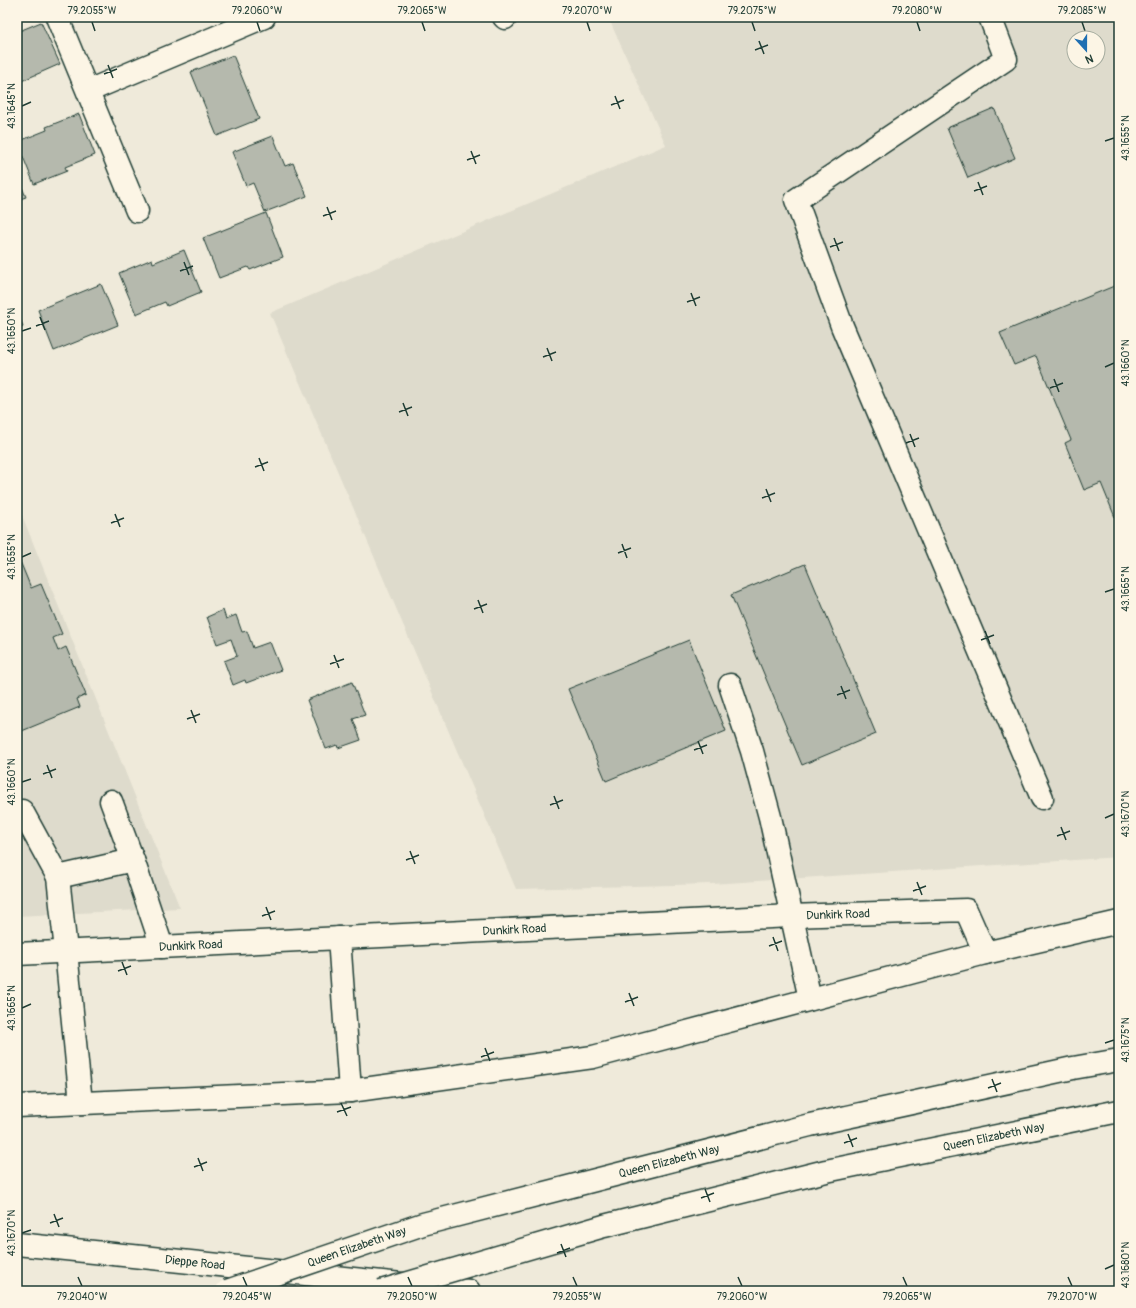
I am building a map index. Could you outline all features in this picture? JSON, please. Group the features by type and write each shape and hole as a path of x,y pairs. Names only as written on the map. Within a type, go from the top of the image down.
{"main road":[{"path":"58,17 138,211"},
{"path":"88,91 264,17"},
{"path":"990,17 1006,59 796,200 842,326 1042,798"},
{"path":"730,685 763,788 810,999"},
{"path":"111,801 133,860 162,947"},
{"path":"17,812 22,811 58,877 80,1103"},
{"path":"58,877 133,860"},
{"name":"Dunkirk Road","path":"17,954 791,916 966,910 985,953"},
{"path":"17,1106 350,1091 593,1057 985,953 1119,922"},
{"path":"339,938 350,1091"},
{"name":"Queen Elizabeth Way","path":"227,1291 423,1224 810,1125 1073,1068 1119,1060"},
{"name":"Queen Elizabeth Way","path":"381,1291 604,1226 826,1171 1119,1111"},
{"name":"Dieppe Road","path":"17,1244 469,1291"}],"shaded area":[{"path":"608,17 1119,17 1119,857 712,884 516,889 270,313 666,145"},
{"path":"17,503 180,908 17,916"}],"building":[{"path":"120,17 136,17 123,23"},
{"path":"41,22 60,64 17,83 17,32"},
{"path":"233,55 259,119 217,136 191,72"},
{"path":"994,108 1015,158 968,178 947,128"},
{"path":"79,114 95,155 65,167 67,171 34,184 17,142 47,130 46,127"},
{"path":"273,136 285,166 293,163 307,196 265,212 253,183 246,186 232,152"},
{"path":"17,175 26,197 17,200"},
{"path":"266,213 283,257 250,270 248,267 219,278 203,238"},
{"path":"184,250 201,292 167,306 165,302 136,314 119,273 152,259 153,263"},
{"path":"101,284 118,325 54,351 38,310"},
{"path":"1119,284 1119,527 1101,483 1084,490 1065,443 1071,440 1036,356 1014,365 1000,333"},
{"path":"17,312 23,326 17,329"},
{"path":"17,554 31,588 41,584 62,634 53,638 58,651 66,647 86,695 77,699 80,707 17,733"},
{"path":"805,564 876,734 802,765 731,595"},
{"path":"223,610 226,619 236,615 242,632 247,631 253,648 270,642 281,670 246,683 245,680 233,685 224,661 237,656 231,639 217,644 207,617"},
{"path":"689,640 726,731 606,781 568,689"},
{"path":"352,682 365,715 353,719 361,740 338,748 337,745 326,749 307,700"}]}
